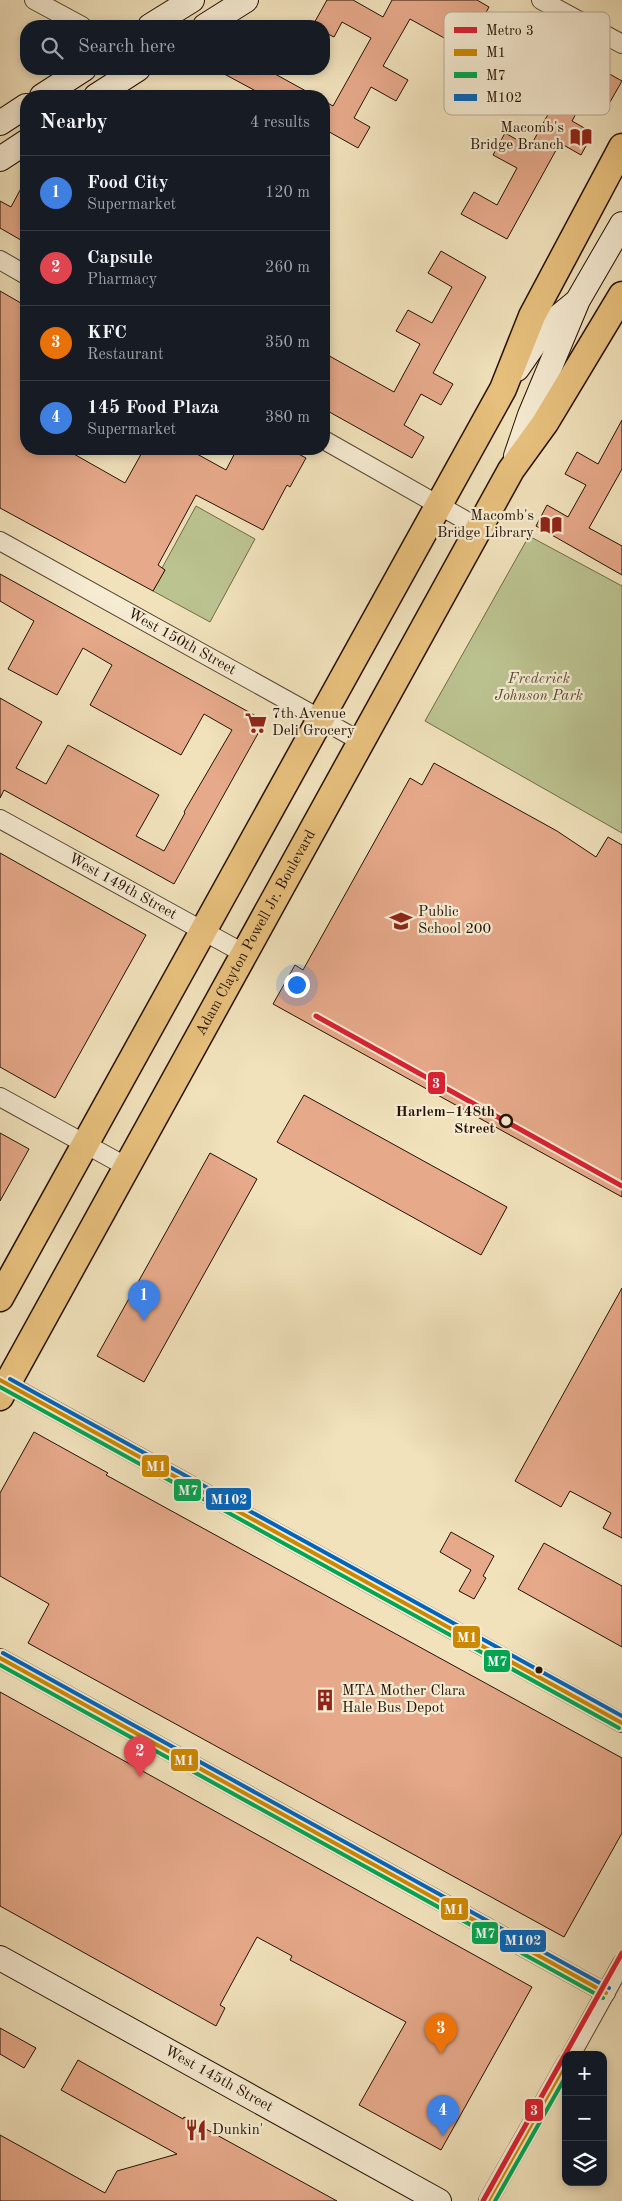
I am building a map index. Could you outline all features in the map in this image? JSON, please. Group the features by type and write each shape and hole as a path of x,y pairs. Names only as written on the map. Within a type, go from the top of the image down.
{"main road":[{"path":"160,20 192,0"},
{"path":"214,20 246,0"},
{"path":"51,90 75,75"},
{"path":"105,90 127,75"},
{"path":"0,123 20,110"},
{"path":"0,159 20,146"},
{"name":"Adam Clayton Powell Jr. Boulevard","path":"503,389 532,316 622,147"},
{"name":"Adam Clayton Powell Jr. Boulevard","path":"511,470 530,415 578,300 622,224"},
{"name":"Adam Clayton Powell Jr. Boulevard","path":"2,1387 246,954 511,470 545,423 622,295"},
{"path":"578,300 609,317"},
{"name":"Adam Clayton Powell Jr. Boulevard","path":"0,1298 503,389 547,326 578,300"},
{"name":"West 145th Street","path":"0,1958 438,2201"}],"street":[{"path":"34,0 71,20"},
{"path":"541,0 563,12"},
{"path":"610,37 622,44"},
{"path":"0,260 20,272"},
{"path":"330,443 479,528"},
{"name":"West 150th Street","path":"0,541 362,742"},
{"name":"West 149th Street","path":"0,819 246,954"},
{"path":"0,1097 127,1167"},
{"path":"2,1387 622,1723"},
{"path":"0,1658 606,1993"},
{"path":"572,2051 622,1964"},
{"path":"488,2201 562,2070"}],"green space":[{"path":"196,506 255,539 210,622 153,591 165,570 162,568"},
{"name":"Frederick Johnson Park","path":"529,536 622,586 622,833 425,721"}],"building":[{"path":"327,0 353,0 383,17 392,0 477,0 489,7 486,12 444,12 444,38 410,19 383,66 408,80 396,101 371,87 354,118 370,127 358,148 330,132 330,104 333,106 371,38 342,22 334,37 330,35 330,20 316,20"},
{"path":"610,74 622,81 610,102"},
{"path":"226,75 277,75 304,90 254,90"},
{"path":"548,115 575,115 572,121 593,133 581,155 560,143 507,239 461,214 474,192 497,205 517,168 493,155 505,133 530,147"},
{"path":"20,190 20,240 0,228 0,201 11,207"},
{"path":"441,251 486,277 433,373 453,384 441,405 421,394 404,425 424,437 412,458 330,412 330,356 394,392 420,344 396,331 408,310 432,323 452,287 428,273"},
{"path":"0,291 20,303 20,455 76,455 125,483 141,455 199,455 226,470 234,455 300,455 306,458 290,487 287,485 263,530 196,495 158,565 165,570 153,591 0,508"},
{"path":"622,420 622,469 589,528 622,546 622,575 536,526 547,505 568,517 586,485 565,474 577,452 598,464"},
{"path":"0,574 265,721 174,884 4,790 0,798 0,698 42,722 16,768 46,784 68,745 159,795 136,836 164,851 184,812 232,730 204,714 181,755 90,705 112,665 83,648 57,695 8,669 34,621 0,601"},
{"path":"434,763 557,831 596,857 608,837 622,845 622,1197 273,1004 295,965 303,970 410,778 422,785"},
{"path":"0,853 146,935 55,1098 0,1067"},
{"path":"304,1095 507,1207 481,1255 277,1142"},
{"path":"0,1133 29,1149 0,1201"},
{"path":"210,1153 257,1179 144,1382 97,1356"},
{"path":"622,1288 622,1538 603,1528 611,1513 570,1491 561,1507 515,1481"},
{"name":"MTA Mother Clara Hale Bus Depot","path":"34,1432 108,1473 106,1475 622,1758 622,1833 564,1937 28,1643 49,1604 0,1576 0,1493"},
{"path":"451,1532 494,1556 483,1576 486,1578 474,1599 459,1591 471,1570 440,1552"},
{"path":"544,1543 622,1586 622,1647 518,1589"},
{"path":"0,1692 532,1987 441,2150 359,2105 406,2022 290,1960 292,1956 257,1937 220,2005 225,2008 216,2026 0,1906"},
{"path":"0,2028 36,2048 24,2068 0,2054"},
{"path":"78,2060 183,2119 184,2117 337,2201 0,2201 0,2135 105,2193 117,2171 177,2154 61,2090"}],"metro line":[{"name":"3","path":"316,1016 622,1186"},
{"name":"3","path":"483,2201 622,1953"}],"transit line":[{"name":"M102","path":"10,1379 622,1716"},
{"name":"M1","path":"0,1380 622,1723"},
{"name":"M7","path":"0,1387 619,1728"},
{"name":"M102","path":"3,1653 609,1988"},
{"name":"M1","path":"0,1658 606,1993"},
{"name":"M7","path":"0,1665 603,1998"},
{"name":"M102","path":"483,2198 561,2060"},
{"name":"M1","path":"488,2201 562,2070"},
{"name":"M7","path":"495,2201 562,2083"}],"place":[{"name":"Macomb's Bridge Branch","path":"581,137"},
{"name":"Macomb's Bridge Library","path":"551,525"},
{"name":"7th Avenue Deli Grocery","path":"256,723"},
{"name":"Public School 200","path":"401,921"},
{"name":"Harlem–148th Street","path":"506,1121"},
{"name":"Food City","path":"144,1321"},
{"name":"MTA Mother Clara Hale Bus Depot","path":"325,1700"},
{"name":"Capsule","path":"140,1777"},
{"name":"KFC","path":"441,2054"},
{"name":"Dunkin'","path":"196,2130"},
{"name":"145 Food Plaza","path":"443,2136"}]}
